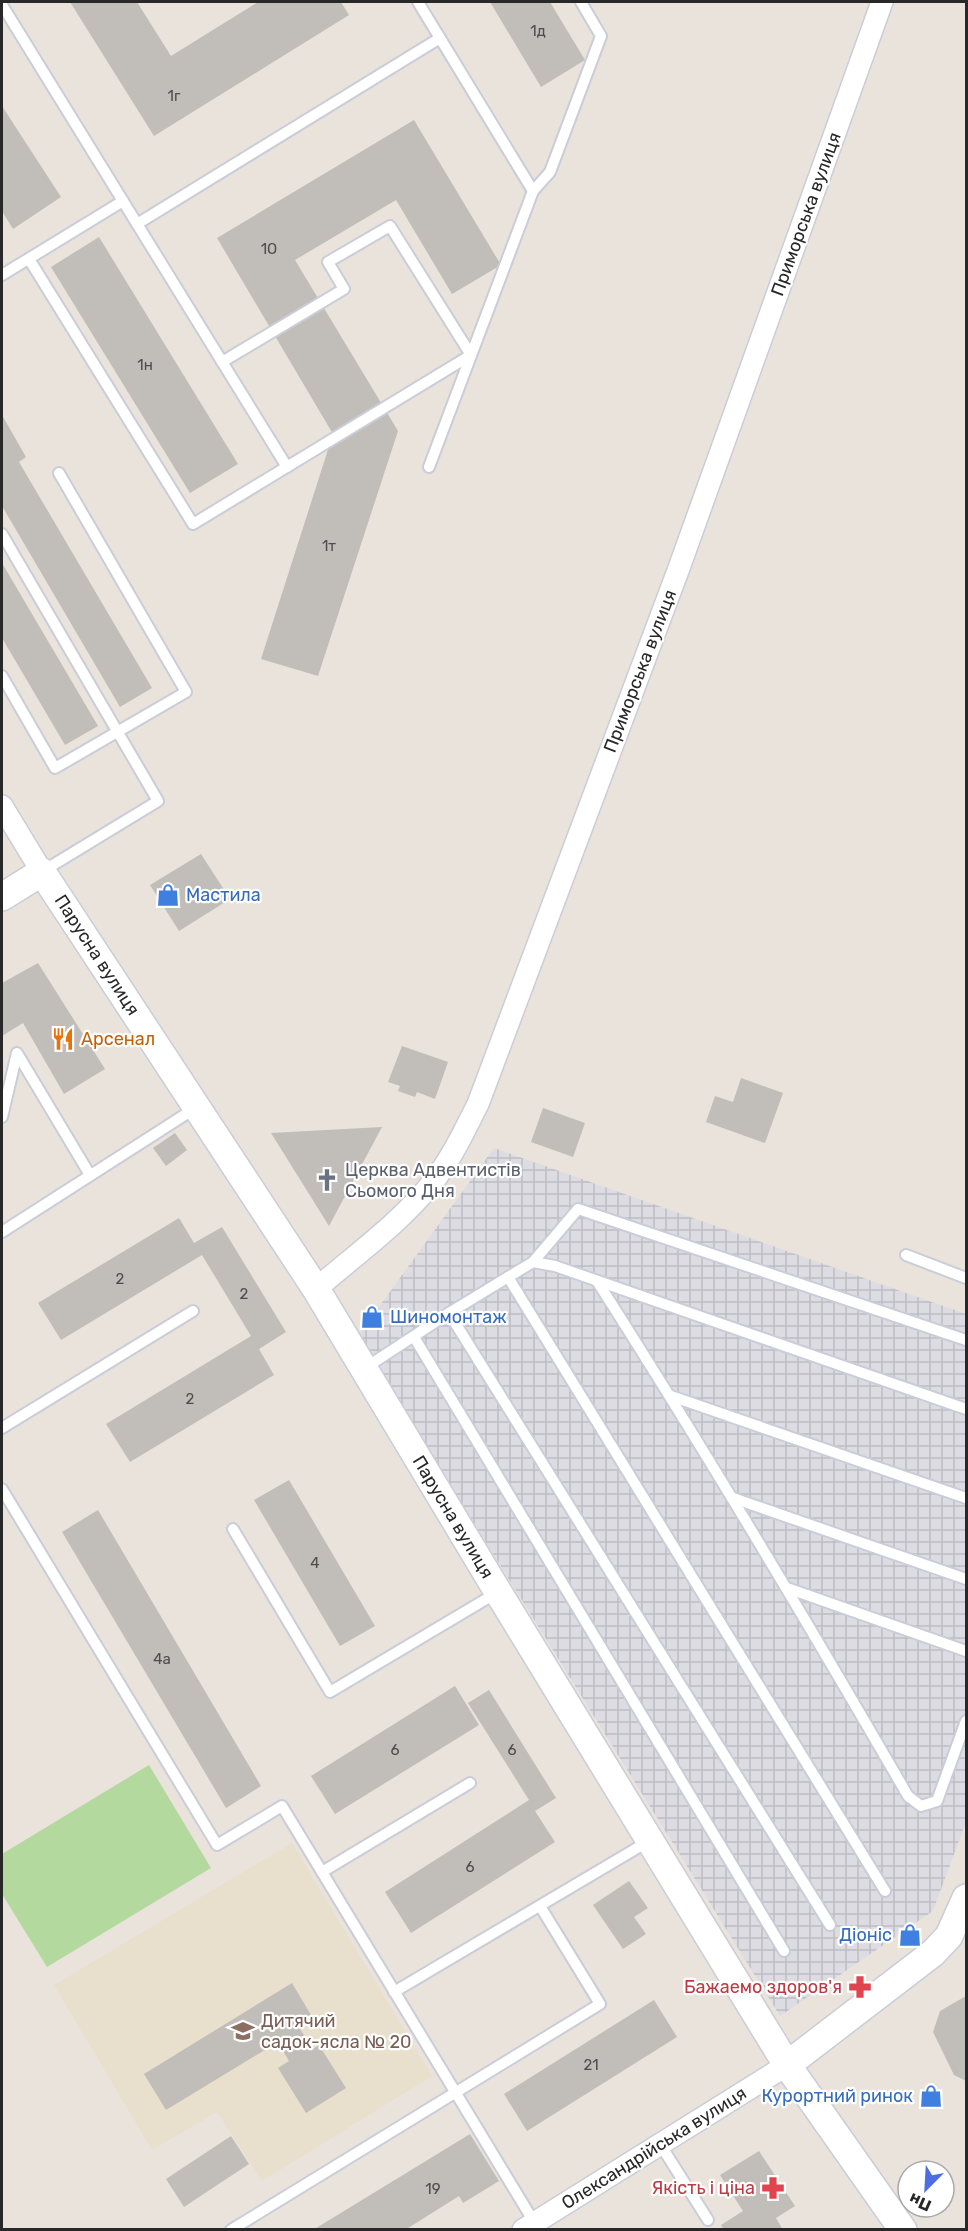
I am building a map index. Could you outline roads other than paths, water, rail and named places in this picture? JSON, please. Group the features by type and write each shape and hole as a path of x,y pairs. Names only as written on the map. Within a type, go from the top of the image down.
{"street":[{"name":"Приморська вулиця","path":"316,1289 405,1213 433,1182 460,1140 478,1104 679,568 882,2"},
{"name":"Парусна вулиця","path":"2,807 42,872 316,1289 787,2065 903,2229"},
{"path":"2,897 42,872"},
{"name":"Олександрійська вулиця","path":"528,2226 787,2065 933,1953 948,1936 965,1905"}],"lane":[{"path":"418,2 533,191"},
{"path":"429,467 533,191 550,172 601,36 581,2"},
{"path":"2,5 287,467"},
{"path":"137,224 440,38"},
{"path":"2,275 123,201"},
{"path":"222,362 344,289 328,262 390,226 471,355"},
{"path":"29,258 193,524 471,355"},
{"path":"2,676 55,768 186,692 59,473"},
{"path":"2,534 158,801 42,872"},
{"path":"2,1117 17,1053 90,1176"},
{"path":"2,1232 197,1107"},
{"path":"364,1369 449,1313 533,1262 578,1209 966,1340"},
{"path":"906,1255 966,1278"},
{"path":"533,1262 555,1266 966,1409"},
{"path":"508,1277 885,1891"},
{"path":"597,1281 671,1396 788,1588 908,1796 921,1806 937,1801 966,1721"},
{"path":"2,1428 193,1311"},
{"path":"449,1313 830,1925"},
{"path":"414,1337 784,1951"},
{"path":"671,1396 966,1498"},
{"path":"2,1489 217,1845 282,1806 455,2092 528,2226"},
{"path":"733,1498 966,1579"},
{"path":"233,1530 330,1692 498,1592"},
{"path":"788,1588 966,1651"},
{"path":"322,1872 470,1783"},
{"path":"394,1992 649,1841"},
{"path":"231,2229 600,2004 540,1906"},
{"path":"660,2144 708,2220"}],"place":[{"name":"Мастила","path":"168,895"},
{"name":"Арсенал","path":"63,1039"},
{"name":"Церква Адвентистів Сьомого Дня","path":"327,1180"},
{"name":"Шиномонтаж","path":"372,1317"},
{"name":"Діоніс","path":"910,1935"},
{"name":"Бажаемо здоров'я","path":"860,1987"},
{"name":"Дитячий садок-ясла № 20","path":"243,2031"},
{"name":"Курортний ринок","path":"931,2096"},
{"name":"Якість і ціна","path":"773,2188"}]}
